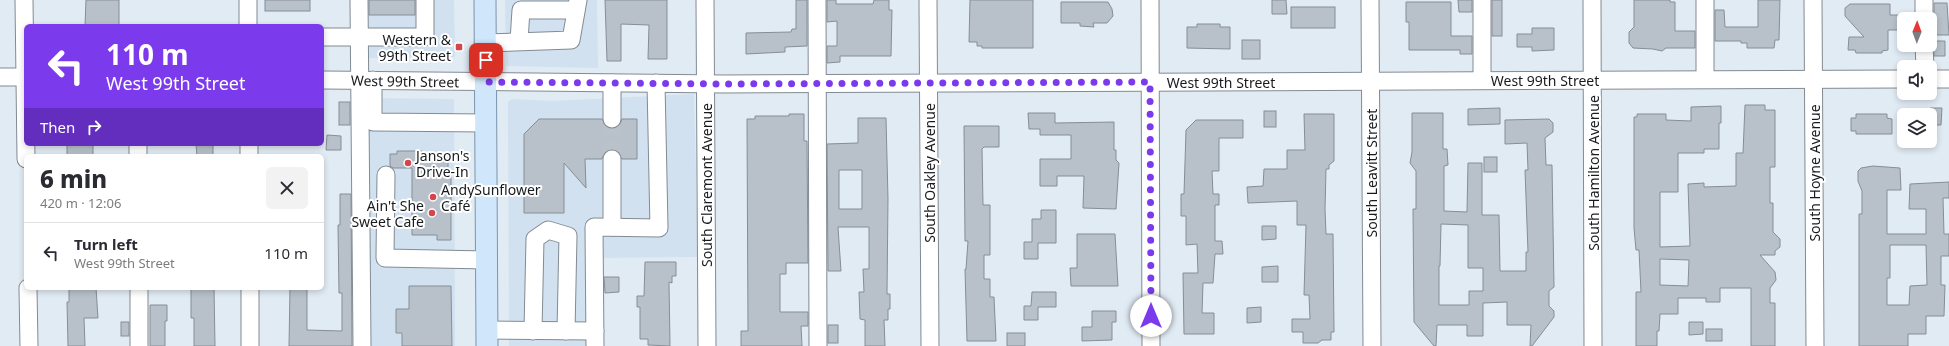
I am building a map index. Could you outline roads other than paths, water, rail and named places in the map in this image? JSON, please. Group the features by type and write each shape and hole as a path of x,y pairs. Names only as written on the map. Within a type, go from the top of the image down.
{"main road":[{"path":"485,0 487,338"}],"street":[{"path":"24,0 24,24"},
{"path":"248,0 248,24"},
{"path":"359,0 359,37 372,122 486,123"},
{"path":"324,37 425,37 425,0"},
{"name":"South Claremont Avenue","path":"705,0 707,346"},
{"path":"817,0 818,346"},
{"name":"South Oakley Avenue","path":"928,0 930,346"},
{"path":"1150,0 1151,346"},
{"name":"South Leavitt Street","path":"1370,0 1372,346"},
{"path":"1482,0 1482,80"},
{"name":"South Hamilton Avenue","path":"1592,0 1594,346"},
{"path":"1705,0 1705,79"},
{"name":"South Hoyne Avenue","path":"1813,0 1815,346"},
{"path":"1924,0 1924,12"},
{"path":"486,43 571,40 577,5 521,10 519,41"},
{"path":"0,77 24,77"},
{"path":"1937,79 1949,78"},
{"name":"West 99th Street","path":"324,80 706,84 1592,79 1897,79"},
{"path":"362,346 366,80"},
{"path":"612,83 612,119"},
{"path":"487,338 533,331 566,330 595,338 594,227 659,228 656,83"},
{"path":"612,159 612,227"},
{"path":"386,175 385,258 487,260"},
{"path":"533,331 535,239 548,230 568,236 566,330"},
{"path":"28,290 29,346"},
{"path":"139,290 139,346"},
{"path":"250,290 250,346"}],"tunnel":[{"path":"612,119 612,159"}],"place":[{"name":"Western & 99th Street","path":"459,47"},
{"name":"Janson's Drive-In","path":"408,163"},
{"name":"AndySunflower Café","path":"433,197"},
{"name":"Ain't She Sweet Cafe","path":"432,213"}]}
